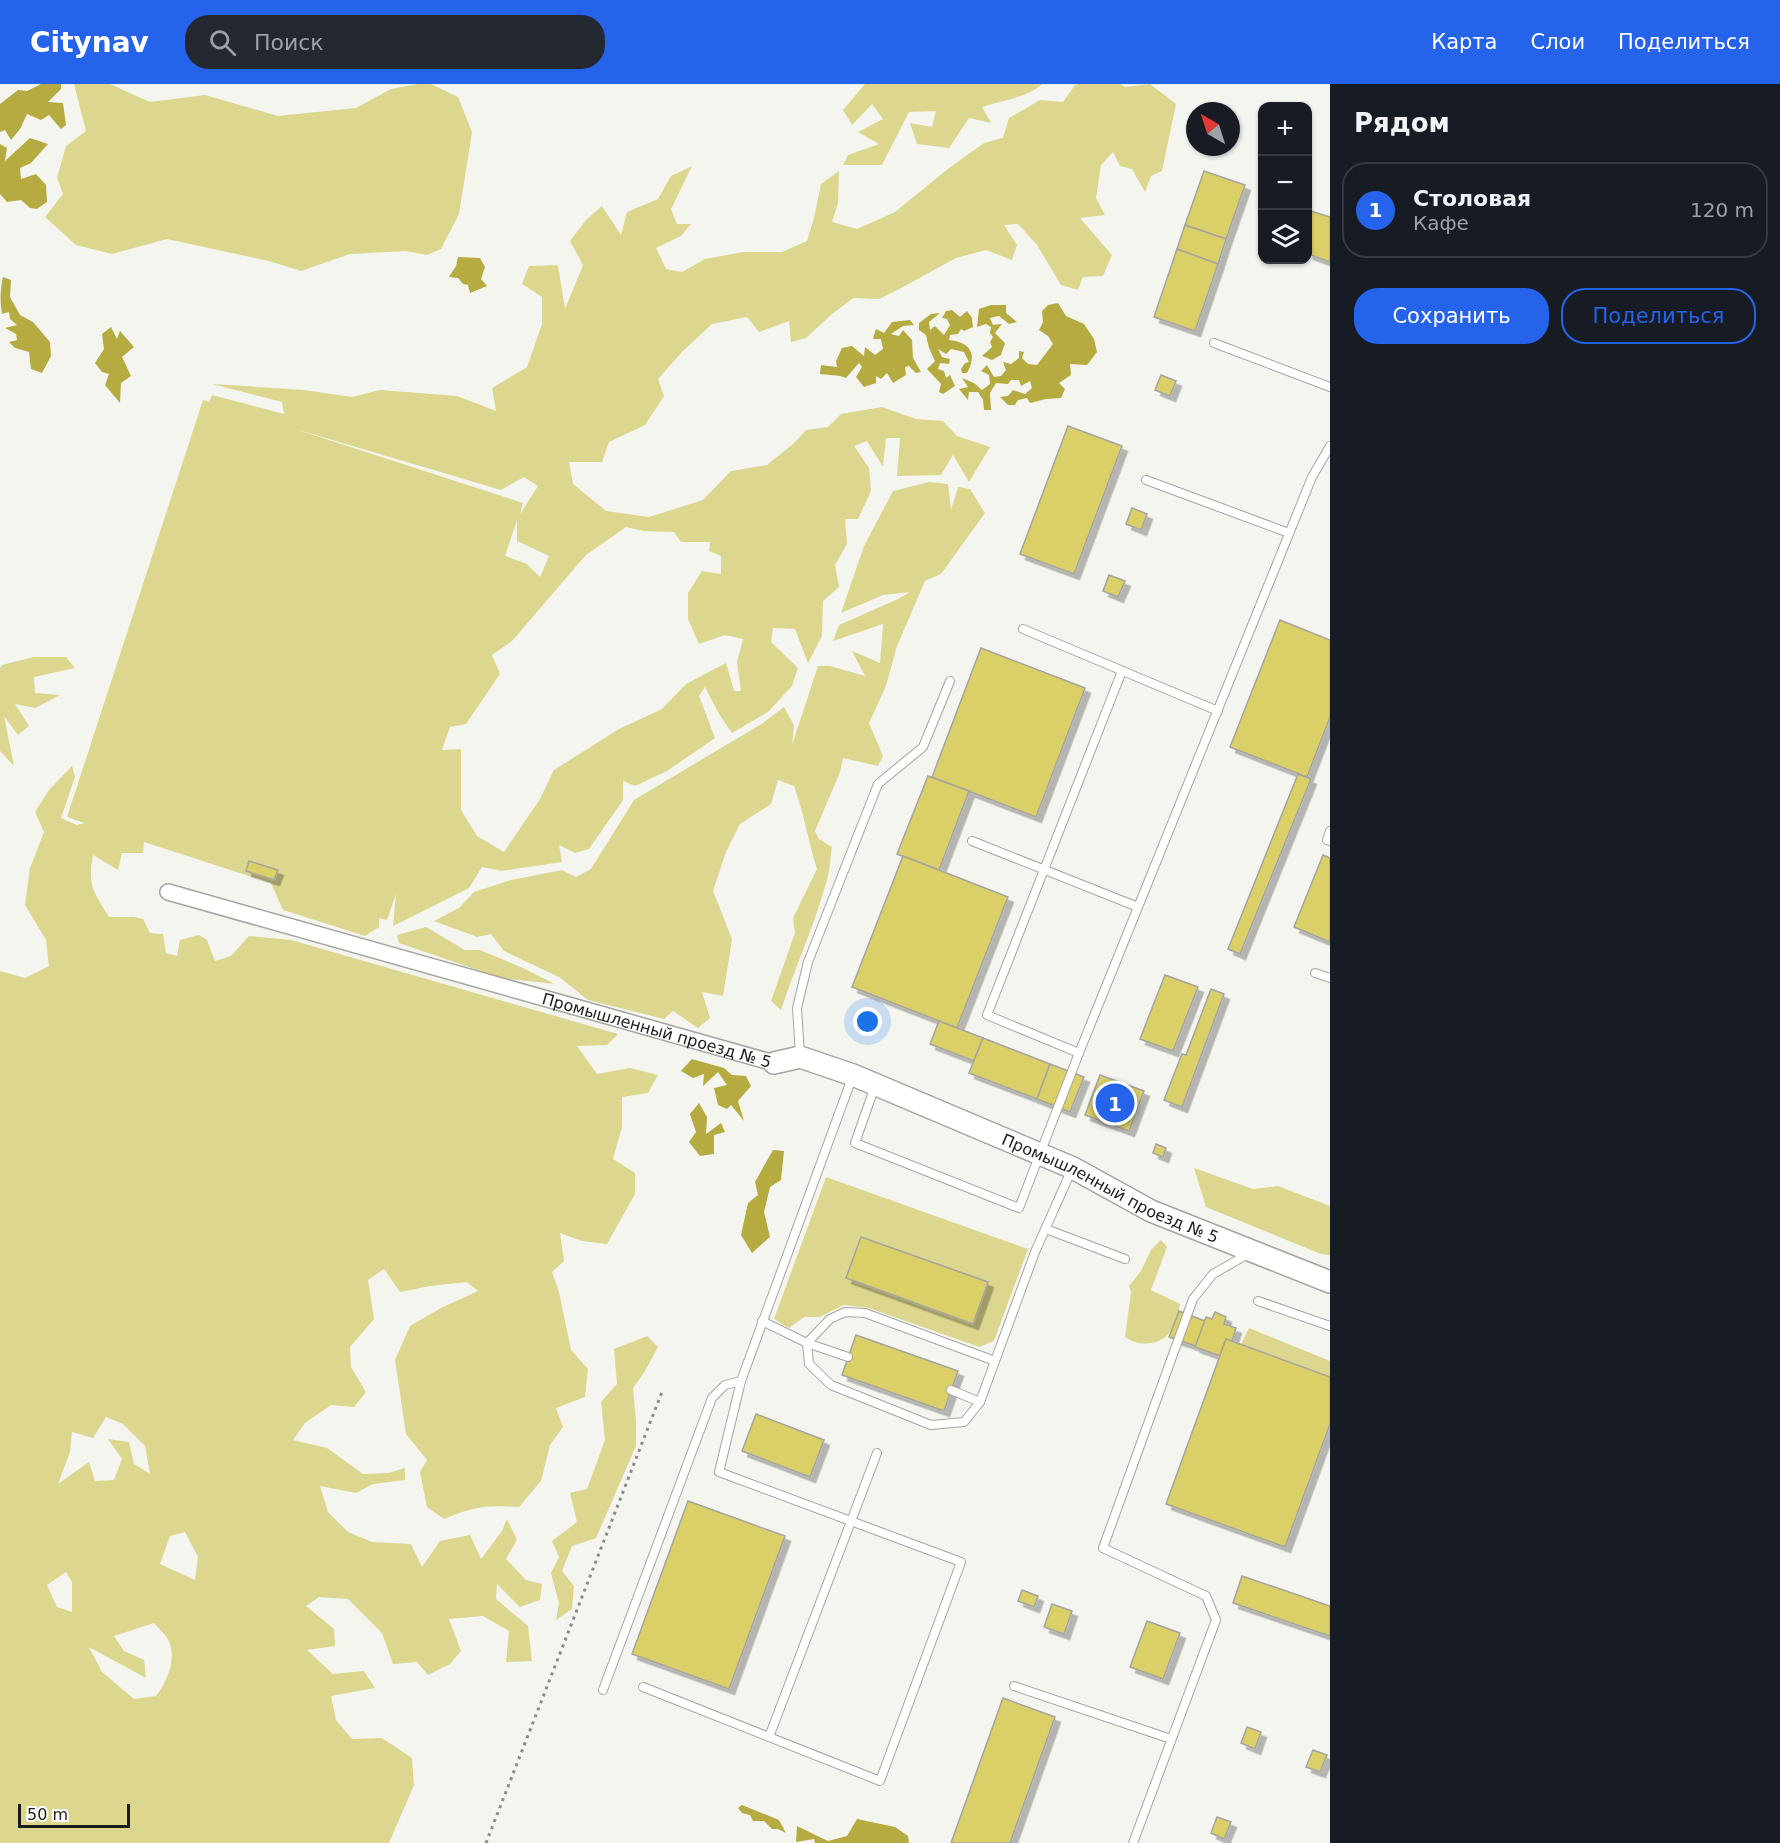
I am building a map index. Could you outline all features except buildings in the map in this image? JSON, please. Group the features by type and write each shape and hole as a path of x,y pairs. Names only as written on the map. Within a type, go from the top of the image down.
{"street":[{"name":"Промышленный проезд № 5","path":"168,892 774,1063 800,1057 853,1075 1073,1168 1151,1212 1330,1282"}],"lane":[{"path":"1214,343 1330,387"},
{"path":"876,1085 855,1143 1019,1208 1079,1053 1289,533 1312,477 1330,446"},
{"path":"1146,480 1289,533"},
{"path":"1023,629 1218,711"},
{"path":"1079,1053 987,1015 1122,671"},
{"path":"800,1057 797,1008 807,962 878,784 923,747 950,681"},
{"path":"1330,831 1326,840 1330,841"},
{"path":"972,841 1138,907"},
{"path":"1316,973 1330,978"},
{"path":"643,1687 880,1781 961,1562 719,1472 741,1381 853,1075"},
{"path":"995,1361 865,1313 845,1312 830,1319 807,1343 809,1364 831,1385 932,1425 964,1422 980,1402 1046,1229 1073,1168"},
{"path":"1046,1229 1125,1259"},
{"path":"1133,1843 1215,1620 1206,1596 1103,1548 1192,1299 1213,1274 1252,1251"},
{"path":"1258,1301 1330,1326"},
{"path":"762,1321 807,1343 848,1357"},
{"path":"603,1690 712,1398 725,1385 741,1381"},
{"path":"951,1390 980,1402"},
{"path":"769,1737 876,1453"},
{"path":"1014,1686 1171,1739"}],"path":[{"path":"486,1843 662,1392"}],"shaded area":[{"path":"41,84 61,84 61,89 48,102 63,103 66,125 61,129 49,115 41,120 27,114 20,129 11,140 5,130 0,132 0,104 18,90 27,91"},
{"path":"74,84 110,84 150,102 205,95 278,116 356,108 391,89 431,84 458,97 472,132 459,214 441,249 427,255 406,251 350,254 301,271 269,261 167,239 112,254 76,245 45,217 63,194 57,178 66,146 86,131"},
{"path":"865,84 1042,84 1022,96 982,107 991,123 969,118 949,148 917,144 910,123 932,127 936,111 909,112 882,165 843,165 848,155 879,144 858,132 883,119 872,104 852,125 843,110"},
{"path":"1120,84 1125,87 1150,84 1176,104 1162,171 1151,176 1145,192 1132,169 1120,166 1113,152 1101,165 1096,198 1105,215 1080,218 1112,255 1103,276 1083,277 1078,290 1061,285 1037,245 1018,224 1004,225 1017,245 1012,260 986,250 956,258 879,299 853,298 806,338 791,342 789,321 759,332 747,317 712,324 658,379 664,396 645,425 609,442 602,462 569,462 573,484 606,511 649,517 703,500 731,471 767,465 806,430 828,427 841,414 882,407 916,419 943,421 957,436 990,447 969,482 953,455 941,475 897,476 900,438 886,438 883,467 867,441 854,446 869,468 871,491 858,519 845,519 847,544 835,565 839,587 823,601 822,636 808,663 795,629 773,628 771,642 798,668 792,686 768,712 732,733 705,687 699,696 715,738 667,771 635,786 623,781 623,800 589,849 575,853 559,845 562,862 502,871 482,867 469,888 393,926 396,894 387,920 379,918 379,927 365,936 283,910 271,883 144,842 143,853 122,853 118,870 93,855 91,881 109,917 143,919 150,933 163,934 166,953 177,956 180,940 199,935 207,940 215,961 231,956 249,936 291,940 618,1034 607,1045 577,1046 597,1074 630,1068 658,1075 648,1093 622,1097 622,1127 613,1159 635,1173 635,1194 607,1244 582,1241 560,1233 564,1261 552,1272 559,1292 571,1350 588,1369 585,1397 556,1408 563,1427 550,1445 541,1481 519,1507 481,1507 444,1519 427,1507 420,1472 427,1460 406,1434 395,1360 410,1326 441,1308 478,1291 467,1282 400,1292 384,1269 368,1280 374,1319 350,1347 351,1367 366,1392 354,1407 331,1405 305,1423 293,1440 327,1448 363,1474 389,1473 405,1468 405,1480 373,1484 356,1493 320,1486 328,1512 348,1532 372,1542 411,1544 422,1567 440,1541 470,1535 481,1559 502,1531 507,1519 517,1540 506,1559 526,1580 542,1584 540,1600 520,1607 497,1584 496,1599 528,1626 532,1661 506,1662 509,1631 483,1616 449,1619 461,1651 450,1664 428,1675 417,1662 393,1664 382,1633 348,1599 319,1597 306,1606 334,1629 335,1646 307,1650 333,1674 364,1671 375,1688 331,1696 336,1720 352,1739 382,1738 412,1758 414,1785 389,1843 0,1843 0,971 25,978 49,966 46,940 25,905 30,868 44,832 35,812 49,790 72,766 75,777 61,818 77,825 85,823 67,817 203,400 209,402 212,395 284,414 282,402 212,384 304,390 352,397 380,390 457,396 496,411 492,388 527,367 542,324 542,297 522,284 529,266 558,265 565,309 583,265 570,241 586,220 602,206 621,235 627,212 658,199 671,176 692,166 671,209 677,224 691,224 681,236 656,248 666,269 682,272 705,259 743,252 782,252 807,241 821,184 839,171 838,203 832,222 857,229 895,212 984,143 1003,138 1009,118 1040,100 1063,102 1075,85","holes":["292,428 501,490 524,477 538,486 520,514 523,503","517,520 517,541 549,556 540,577 527,564 505,556","626,527 644,531 674,532 681,542 710,542 709,551 721,556 721,574 702,571 688,593 688,619 699,644 725,635 743,639 737,662 741,691 734,691 726,663 686,684 662,709 619,729 554,770 540,799 504,852 477,836 461,810 461,749 442,750 450,727 466,724 500,674 492,655 512,641 586,555","106,1417 123,1424 145,1446 150,1474 134,1464 129,1442 108,1439 122,1459 114,1480 95,1481 89,1462 58,1484 70,1452 72,1432 93,1438","185,1532 198,1557 195,1580 160,1564 170,1536","66,1572 72,1582 72,1612 57,1607 47,1585","154,1623 166,1636 172,1652 172,1660 168,1676 156,1696 134,1699 102,1672 89,1647 146,1678 144,1660 124,1651 114,1636"]},
{"path":"30,138 48,144 31,163 20,168 21,179 36,174 46,185 47,202 37,209 30,208 21,200 7,202 0,194 0,144 7,148 5,161"},
{"path":"458,257 480,258 485,267 481,279 487,286 470,293 468,285 463,284 458,278 449,277 456,266"},
{"path":"3,277 11,280 10,297 20,315 33,322 50,342 51,356 42,373 31,369 29,352 15,348 9,342 17,340 16,334 5,328 17,325 10,319 9,312 2,314"},
{"path":"1058,303 1066,316 1084,324 1094,339 1097,352 1087,365 1070,364 1071,375 1059,383 1065,389 1061,398 1030,403 1027,398 1018,400 1015,405 1008,405 1000,397 1008,396 1013,390 1025,394 1032,388 1030,381 1021,386 1019,380 1011,380 1008,384 996,383 990,393 991,410 984,410 983,400 978,392 969,392 968,400 959,389 968,387 962,378 974,383 982,390 990,384 989,375 981,371 987,365 994,377 1001,376 1006,370 1003,362 1011,364 1019,358 1019,351 1024,352 1022,358 1028,364 1037,365 1053,344 1048,336 1039,330 1043,322 1042,311 1048,305"},
{"path":"991,305 1006,305 1006,313 1017,322 1009,324 999,316 990,318 993,325 1002,324 995,333 1005,343 1001,355 992,360 982,356 992,347 991,327 986,324 977,327 979,309"},
{"path":"952,310 960,317 967,311 972,318 973,327 964,331 961,329 958,334 950,335 949,340 967,346 972,360 967,373 962,373 961,369 965,363 969,362 964,352 951,349 946,354 938,349 942,357 950,359 949,364 940,363 938,369 944,371 946,378 950,375 955,386 943,394 939,392 941,384 927,369 935,361 926,335 919,330 919,323 931,314 940,313 929,322 930,330 935,326 944,335 950,325 947,319 942,318 946,311"},
{"path":"910,320 914,325 903,326 891,334 899,336 903,330 912,340 913,358 921,372 916,373 909,366 905,367 906,375 893,383 887,373 881,379 876,376 876,383 864,387 856,377 862,367 859,363 846,378 820,374 821,365 837,367 836,361 842,348 852,346 864,356 865,347 875,355 883,349 881,339 873,339 876,329 884,333 892,322"},
{"path":"111,327 117,339 120,331 134,347 122,357 131,376 121,383 120,403 105,385 109,374 102,372 95,363 104,349 102,334"},
{"path":"929,482 948,484 951,510 958,487 970,489 985,513 941,574 925,581 897,646 886,686 869,723 883,756 878,766 843,758 840,772 815,831 819,839 832,847 827,879 781,1010 771,1001 795,933 793,918 817,869 794,786 778,780 771,804 740,824 726,852 713,891 732,939 723,996 702,992 710,1018 698,1028 673,1011 664,1019 588,1000 559,977 504,951 491,934 477,937 434,921 459,908 474,892 511,880 562,870 576,877 591,869 634,800 763,723 784,707 794,725 792,745 818,666 830,666 865,676 852,651 880,663 883,624 833,641 839,625 910,592 883,595 841,613 864,546 893,491"},
{"path":"34,657 66,657 75,668 34,677 35,693 60,695 35,708 15,704 29,726 18,735 4,716 14,766 0,751 0,668 2,665"},
{"path":"426,927 465,950 480,950 555,984 501,978 399,943 397,935"},
{"path":"692,1059 724,1068 732,1075 746,1076 751,1086 738,1101 744,1121 731,1105 727,1109 718,1105 714,1088 727,1085 718,1072 703,1086 704,1074 693,1078 681,1071"},
{"path":"699,1103 707,1117 706,1134 721,1123 725,1132 714,1135 714,1154 700,1156 689,1142 696,1132 690,1114"},
{"path":"773,1150 784,1151 781,1180 770,1187 764,1212 770,1237 752,1253 741,1235 748,1203 758,1195 755,1182"},
{"path":"1194,1168 1253,1189 1278,1186 1330,1206 1330,1255 1321,1254 1206,1207"},
{"path":"826,1177 1028,1249 994,1341 979,1347 869,1308 844,1305 819,1317 804,1317 789,1328 774,1319"},
{"path":"1161,1240 1167,1247 1151,1290 1180,1304 1178,1314 1173,1328 1161,1340 1149,1343 1137,1342 1125,1337 1131,1292 1129,1286 1141,1271 1151,1250"},
{"path":"1249,1328 1330,1361 1330,1377 1241,1344"},
{"path":"647,1336 658,1347 633,1388 636,1446 596,1538 572,1546 562,1571 574,1586 572,1609 556,1620 559,1603 551,1573 559,1557 552,1541 577,1522 570,1493 587,1489 605,1440 601,1402 617,1384 614,1349"},
{"path":"742,1805 779,1820 786,1833 772,1829 764,1821 753,1821 750,1815 742,1813 738,1808"},
{"path":"857,1819 895,1827 908,1836 909,1843 815,1843 814,1839 796,1842 797,1826 828,1841 847,1836"}],"place":[{"name":"Столовая","path":"1115,1103"}]}
